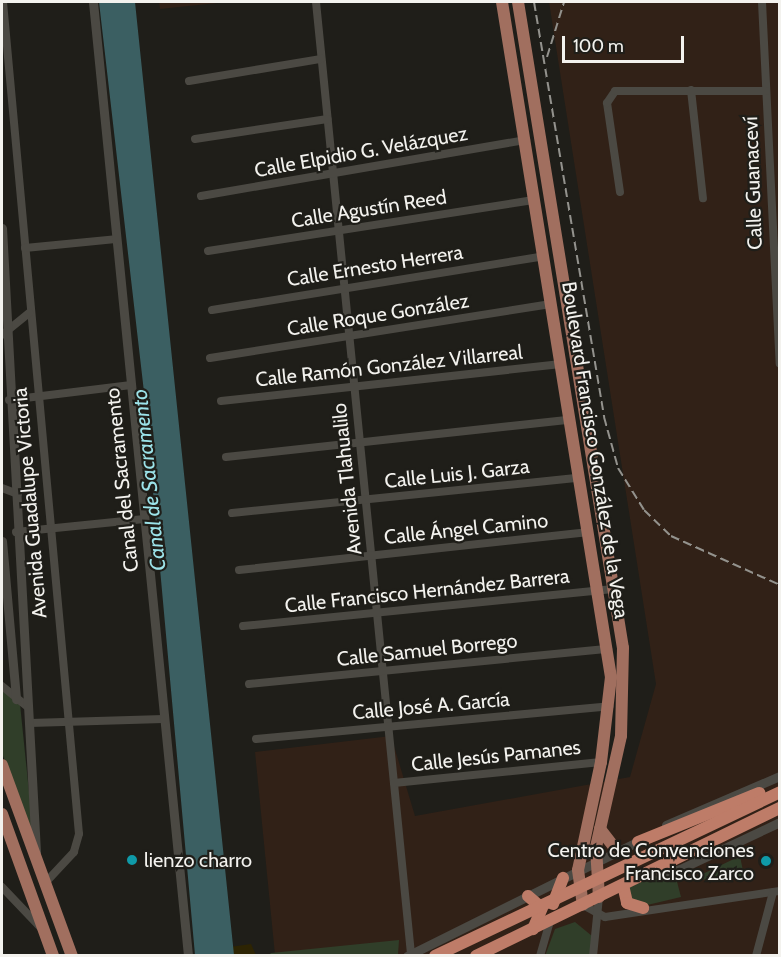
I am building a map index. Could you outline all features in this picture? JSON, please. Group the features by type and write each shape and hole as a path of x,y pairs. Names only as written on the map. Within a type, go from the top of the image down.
{"highway":[{"path":"638,842 780,790"},
{"path":"435,956 780,790"},
{"path":"476,956 780,808"},
{"path":"550,921 563,878"},
{"path":"623,885 627,903 643,908"},
{"path":"528,896 542,908 532,930"}],"main road":[{"name":"Boulevard Francisco González de la Vega","path":"502,2 526,140 578,478 600,590 608,649 609,706 601,762 578,870 583,905"},
{"name":"Boulevard Francisco González de la Vega","path":"518,2 623,648 624,706 594,863 599,897"},
{"path":"2,765 72,956"},
{"path":"2,814 53,956"},
{"path":"600,830 606,844 618,852"}],"street":[{"name":"Avenida Guadalupe Victoria","path":"3,2 65,722 79,834 74,852 45,883"},
{"name":"Canal del Sacramento","path":"93,2 188,956"},
{"name":"Avenida Tlahualilo","path":"316,2 409,954"},
{"name":"Calle Guanaceví","path":"762,2 780,364"},
{"path":"189,81 321,59"},
{"path":"691,90 703,198"},
{"path":"620,192 607,103 611,94 691,90 766,91"},
{"path":"195,139 327,119"},
{"name":"Calle Elpidio G. Velázquez","path":"201,196 526,140"},
{"name":"Calle Agustín Reed","path":"208,251 535,200"},
{"path":"2,228 4,333 18,494 16,532 37,858"},
{"path":"25,248 116,239"},
{"name":"Calle Ernesto Herrera","path":"212,310 544,256"},
{"name":"Calle Roque González","path":"210,358 551,304"},
{"path":"4,333 29,313"},
{"name":"Calle Ramón González Villarreal","path":"221,401 561,364"},
{"path":"9,400 131,385"},
{"path":"226,457 570,420"},
{"name":"Calle Luis J. Garza","path":"232,513 578,478"},
{"path":"2,488 18,494"},
{"path":"16,532 144,519"},
{"name":"Calle Ángel Camino","path":"239,570 589,532"},
{"path":"2,541 14,698"},
{"name":"Calle Francisco Hernández Barrera","path":"243,626 613,589"},
{"name":"Calle Samuel Borrego","path":"249,684 608,649"},
{"path":"2,686 28,707"},
{"path":"2,700 14,698"},
{"name":"Calle José A. García","path":"255,739 609,706"},
{"path":"30,723 163,718"},
{"name":"Calle Jesús Pamanes","path":"394,783 601,762"},
{"path":"409,954 638,842 717,800 780,776"},
{"path":"640,876 680,869 780,822"},
{"path":"2,887 45,932"},
{"path":"583,905 596,916 776,891 756,956"},
{"path":"593,956 599,897"},
{"path":"540,956 550,921"}],"shaded area":[{"path":"159,2 227,2 160,9"},
{"path":"549,2 779,2 779,955 275,955 255,752 391,736 415,816 630,777 656,684"}],"green space":[{"path":"2,690 20,704 34,841 2,753"},
{"path":"740,856 744,876 688,881"},
{"path":"675,874 681,897 643,906 631,903 626,886"},
{"path":"575,922 592,936 592,955 545,956 555,929"},
{"path":"399,940 398,955 269,955 271,953"}],"sand":[{"path":"251,944 256,955 221,956 223,948"}],"water":[{"name":"Canal de Sacramento","path":"99,2 135,2 234,955 195,955 144,392"}],"railway":[{"path":"534,2 604,417 618,468 644,510 671,536 780,585"},
{"path":"547,57 564,2"}],"place":[{"name":"lienzo charro","path":"132,860"},
{"name":"Centro de Convenciones Francisco Zarco","path":"766,861"}]}
